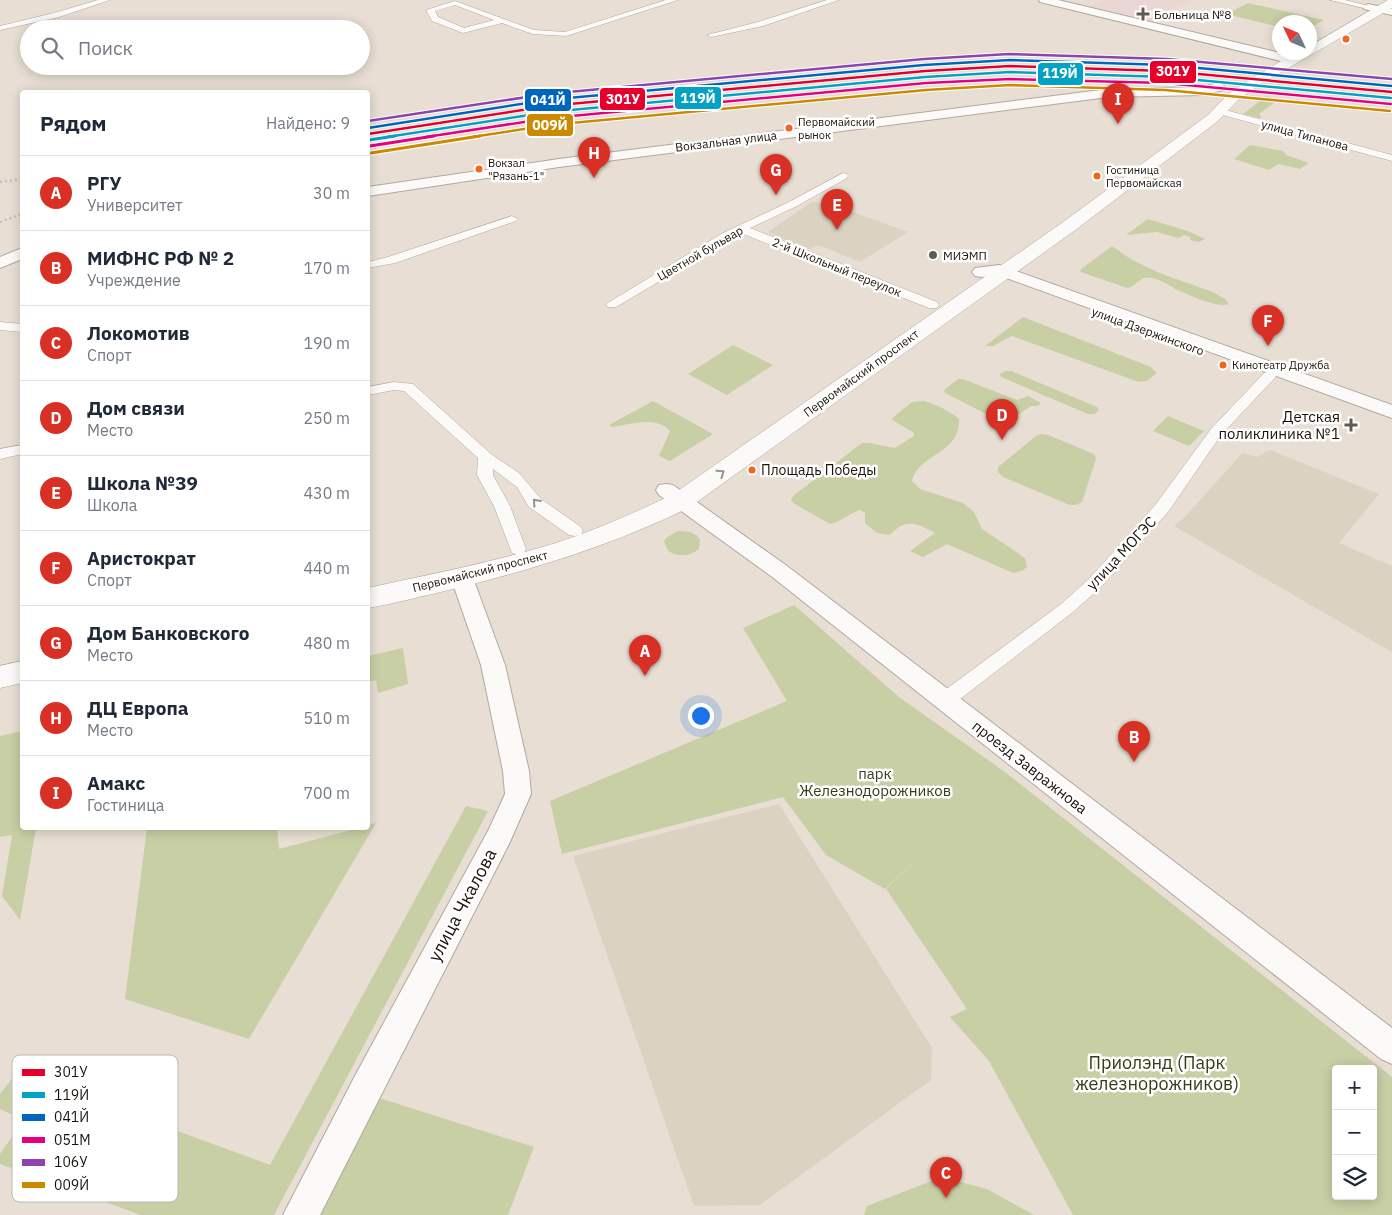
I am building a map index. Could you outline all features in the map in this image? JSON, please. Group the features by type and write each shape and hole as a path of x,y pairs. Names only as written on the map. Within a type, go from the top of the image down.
{"main road":[{"path":"1044,0 1272,53"},
{"path":"1317,37 1382,6"},
{"name":"Первомайский проспект","path":"1317,47 1382,6"},
{"name":"Первомайский проспект","path":"1250,69 1274,60"},
{"name":"Первомайский проспект","path":"1209,106 1246,88 1272,72 1282,60"},
{"name":"Первомайский проспект","path":"1209,106 1226,83"},
{"name":"Вокзальная улица","path":"370,192 507,170 699,144 1109,93 1146,91 1176,93 1208,90 1226,83"},
{"name":"Вокзальная улица","path":"1176,93 1209,106"},
{"name":"Первомайский проспект","path":"370,583 518,549 575,531 632,508 674,495 993,271 1126,184 1213,118 1209,106"},
{"path":"0,263 20,254"},
{"name":"Первомайский проспект","path":"370,598 462,578 543,557 595,540 646,519 726,451 933,305 993,271"},
{"name":"улица Дзержинского","path":"993,271 1269,376 1392,420"},
{"name":"улица Дзержинского","path":"993,271 1392,412"},
{"path":"0,660 20,655"},
{"path":"0,677 20,672"}],"street":[{"path":"34,20 106,0"},
{"path":"500,20 463,31 435,19 430,10 455,2 533,32 566,34 674,0"},
{"path":"711,35 760,24 834,0"},
{"path":"1334,0 1382,6"},
{"path":"0,28 20,23"},
{"name":"улица Типанова","path":"1209,106 1392,158"},
{"name":"Цветной бульвар","path":"612,304 742,228 793,204 843,176"},
{"path":"370,265 391,260 512,219"},
{"name":"2-й Школьный переулок","path":"742,228 933,305"},
{"path":"0,326 20,328"},
{"name":"улица МОГЭС","path":"944,701 1067,608 1095,582 1162,508 1216,432 1269,376"},
{"path":"370,391 394,386 408,387 486,458 514,476 535,503 575,531"},
{"path":"0,454 20,450"},
{"path":"486,458 485,475 502,506 518,549"},
{"name":"проезд Завражнова","path":"674,495 779,571 1392,1048"},
{"name":"улица Чкалова","path":"301,1215 367,1085 499,836 518,794 516,771 493,665 462,578"}],"shaded area":[{"name":"Больница №8","path":"1105,0 1194,0 1151,22 1089,7"},
{"path":"813,201 828,206 831,204 908,232 860,262 818,245 810,249 803,248 768,232"},
{"path":"1270,450 1379,494 1339,543 1392,566 1392,652 1174,526 1184,518 1242,453 1257,457"},
{"path":"779,804 932,1048 931,1080 760,1205 694,1206 573,856"}],"green space":[{"path":"1248,3 1302,15 1272,15 1272,25 1226,14"},
{"path":"1317,18 1324,20 1317,24"},
{"path":"1266,96 1281,100 1275,102 1259,114 1260,118 1243,114"},
{"path":"1250,145 1283,151 1286,155 1309,163 1300,169 1278,164 1269,170 1234,159"},
{"path":"1148,219 1188,231 1205,239 1199,242 1190,240 1190,237 1184,235 1178,238 1157,232 1127,235"},
{"path":"1112,246 1132,260 1162,274 1213,292 1225,299 1229,304 1224,305 1202,300 1175,289 1160,280 1147,277 1127,288 1081,272 1080,270"},
{"path":"1023,317 1151,367 1157,373 1147,381 1139,382 1012,336 993,346 985,346"},
{"path":"733,345 773,365 727,395 688,374"},
{"path":"1005,371 1011,371 1097,407 1099,410 1094,414 1088,414 1001,377 1000,374"},
{"path":"958,379 963,379 1017,400 1028,396 1041,403 1038,406 1031,406 1015,417 1008,416 998,420 945,393 944,390"},
{"path":"653,401 713,434 670,461 659,456 670,431 664,426 650,422 612,427 609,425"},
{"path":"924,401 943,408 959,419 958,431 947,447 922,465 912,481 920,489 963,503 974,512 982,529 1025,558 1027,567 1022,571 1013,573 947,544 923,557 910,551 935,533 922,527 906,524 890,535 877,533 865,523 865,513 860,510 830,524 793,503 791,499 793,496 862,443 895,448 914,436 914,433 891,419 912,402"},
{"path":"1168,416 1204,431 1189,446 1153,431"},
{"path":"1041,434 1048,435 1094,454 1096,459 1082,502 1070,505 1003,477 998,472 998,467"},
{"path":"678,531 696,535 700,540 699,549 691,554 684,555 668,551 664,541 667,537"},
{"name":"Приолэнд (Парк железнорожников)","path":"794,605 899,697 1005,772 1377,1065 1332,1065 1332,1200 1377,1200 1377,1065 1392,1077 1392,1215 1073,1215 989,1061 950,1017 967,1009 886,889 918,857 885,889 826,855 783,797 562,854 550,801 787,701 743,628"},
{"path":"403,648 408,684 378,693 376,680 370,682 370,656"},
{"path":"20,731 20,830 36,830 20,920 2,896 12,835 0,837 0,736"},
{"path":"466,806 488,811 274,1215 141,1215 105,1202 178,1202 178,1131 270,1165"},
{"path":"376,823 249,1039 125,999 147,830 277,830 279,849 351,830 370,830 370,824"},
{"path":"12,1078 12,1114 0,1109 0,1094"},
{"path":"376,1097 534,1147 508,1215 318,1215"},
{"path":"12,1137 12,1168 0,1164 0,1154"},
{"path":"942,1177 987,1189 1034,1215 864,1215 867,1206"}],"railway":[{"path":"370,123 508,100 612,88 901,70"},
{"path":"0,182 20,179"},
{"path":"0,222 20,215"}],"transit line":[{"name":"106У","path":"370,121 547,94 924,59 1009,54 1167,59 1392,79"},
{"name":"041Й","path":"370,128 547,100 924,65 1010,60 1166,65 1392,86"},
{"name":"301У","path":"370,134 548,106 925,71 1010,66 1166,71 1392,92"},
{"name":"119Й","path":"370,140 549,112 925,77 1010,72 1166,77 1391,98"},
{"name":"051М","path":"370,146 550,118 926,83 1010,79 1165,83 1391,104"},
{"name":"009Й","path":"371,153 550,125 926,90 1010,85 1165,90 1390,111"}],"place":[{"name":"Больница №8","path":"1143,14"},
{"name":"Амакс","path":"1118,124"},
{"name":"Первомайский рынок","path":"789,128"},
{"name":"Вокзал \"Рязань-1\"","path":"479,169"},
{"name":"Гостиница Первомайская","path":"1097,176"},
{"name":"ДЦ Европа","path":"594,178"},
{"name":"Дом Банковского","path":"776,195"},
{"name":"Школа №39","path":"837,230"},
{"name":"МИЭМП","path":"933,255"},
{"name":"Аристократ","path":"1268,346"},
{"name":"Кинотеатр Дружба","path":"1223,365"},
{"name":"Детская поликлиника №1","path":"1351,425"},
{"name":"Дом связи","path":"1002,440"},
{"name":"Площадь Победы","path":"752,470"},
{"name":"РГУ","path":"645,676"},
{"name":"МИФНС РФ № 2","path":"1134,762"},
{"name":"Локомотив","path":"946,1198"}],"park label":[{"name":"парк Железнодорожников","path":"875,782"}]}
